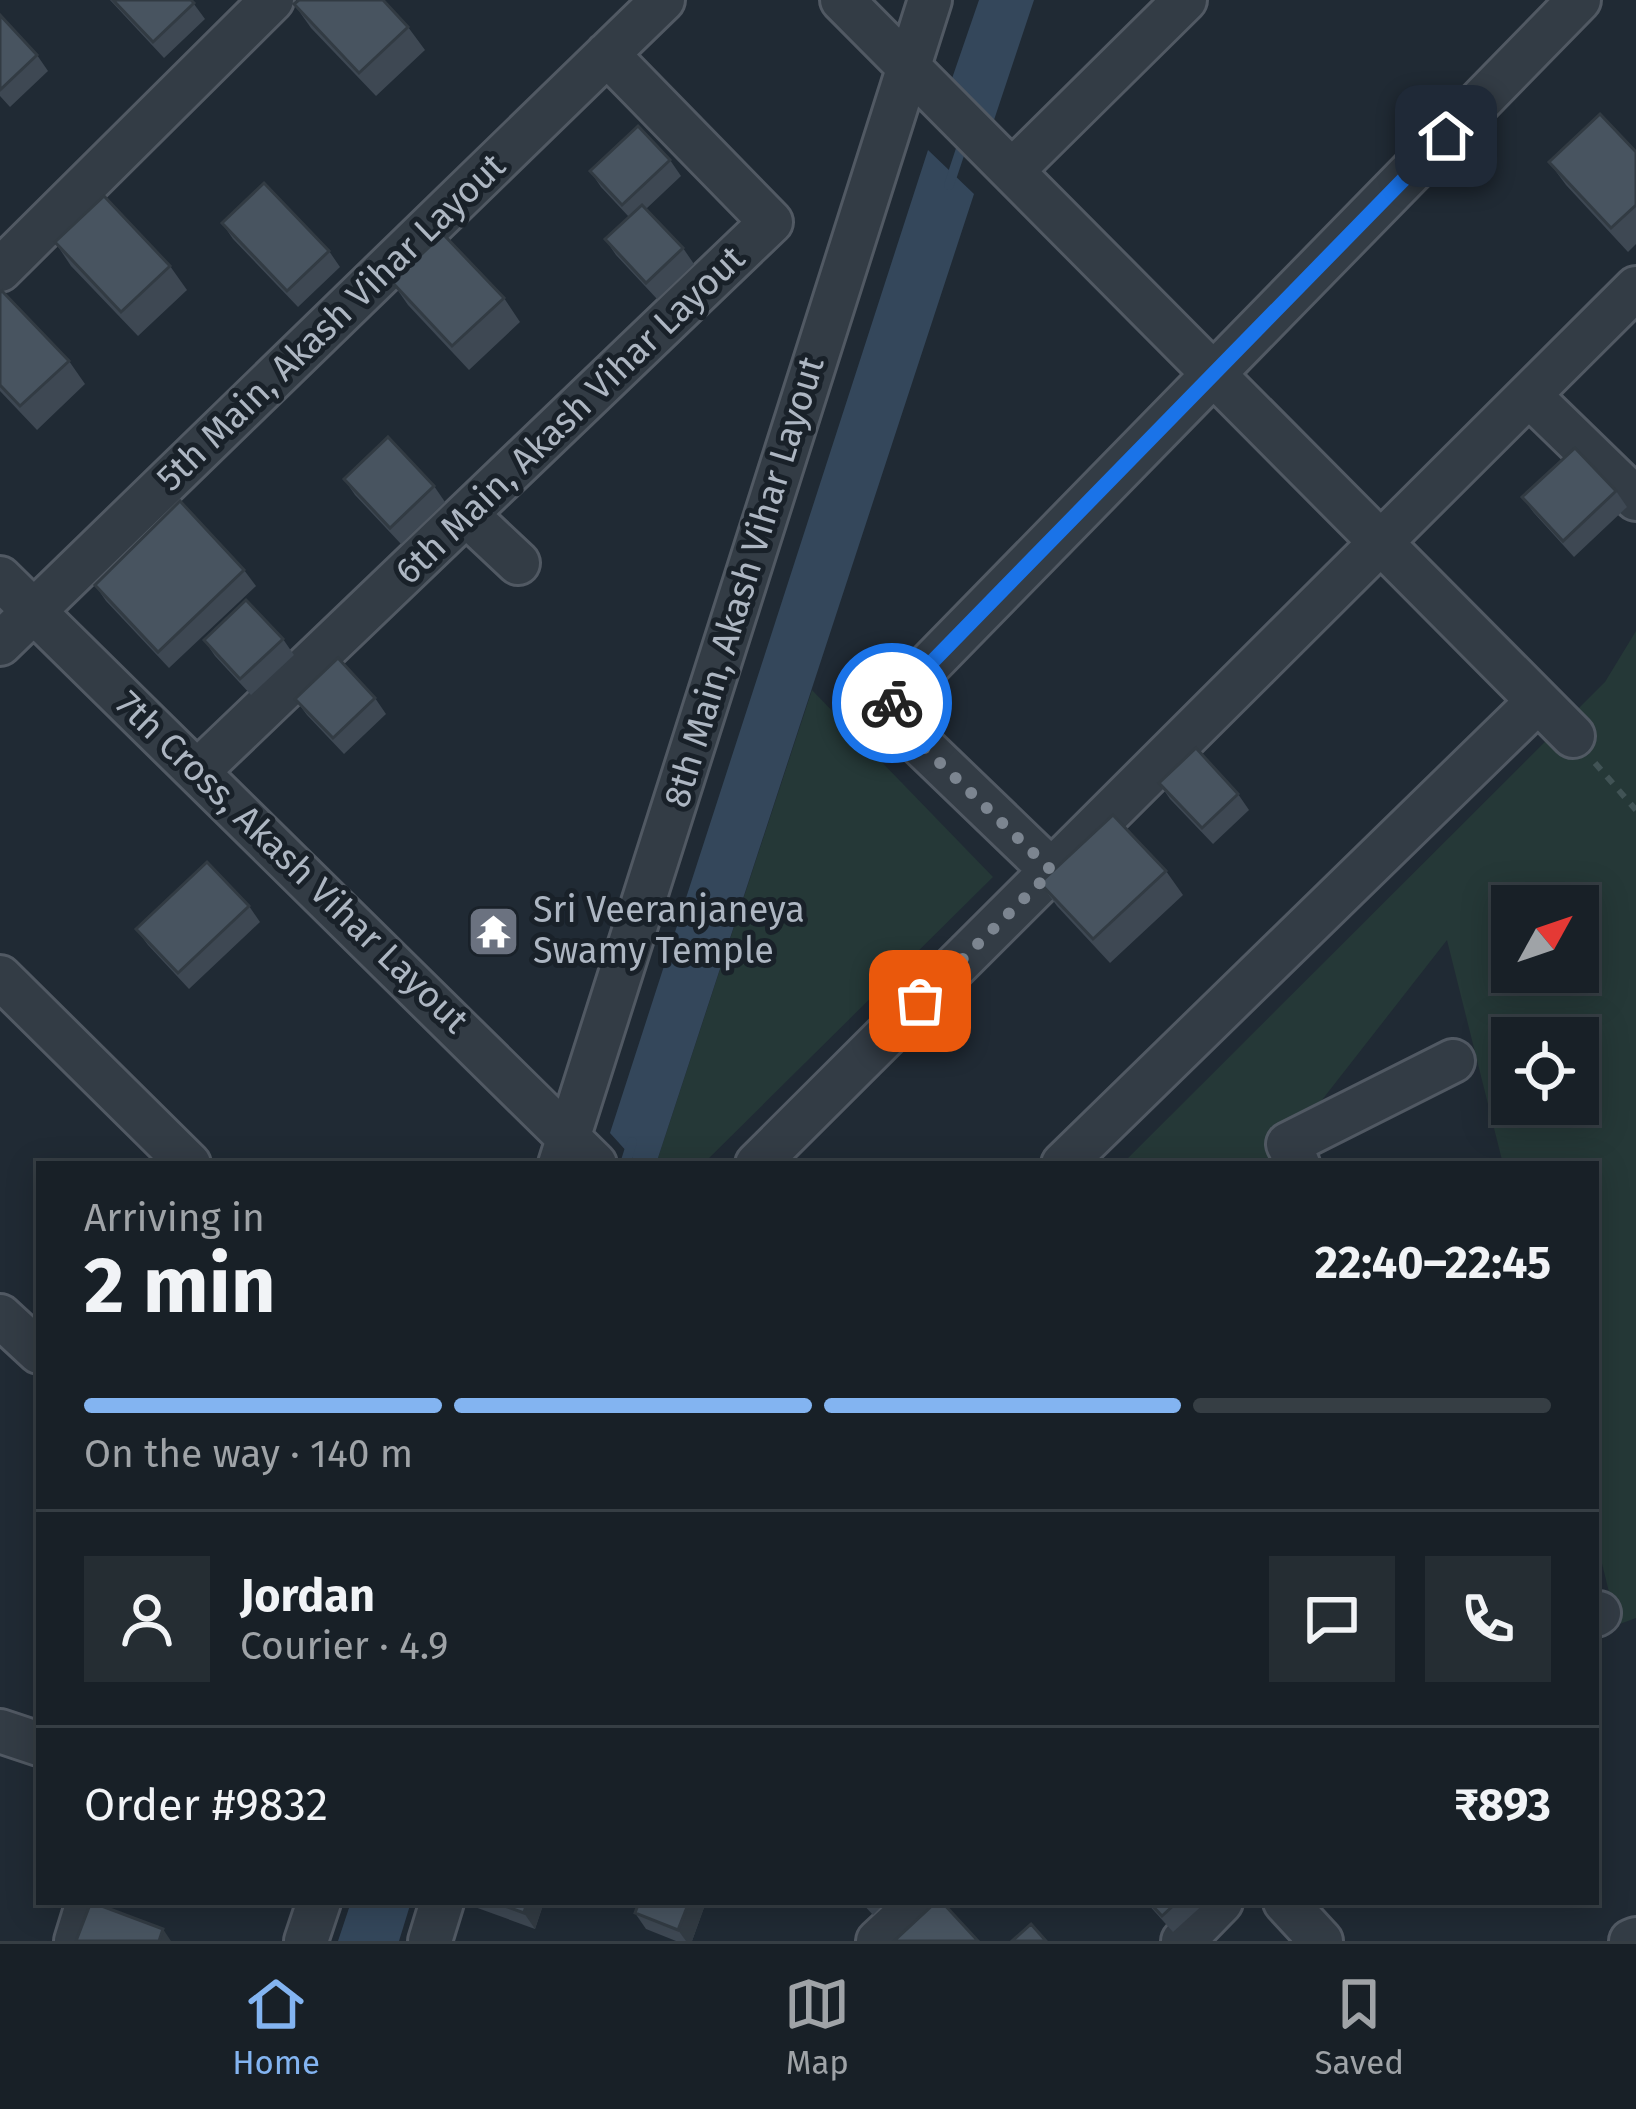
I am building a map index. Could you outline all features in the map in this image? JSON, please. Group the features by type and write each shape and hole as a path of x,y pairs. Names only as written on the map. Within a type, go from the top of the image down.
{"street":[{"path":"0,269 272,0"},
{"name":"5th Main, Akash Vihar Layout","path":"0,644 663,0"},
{"path":"842,0 1573,736"},
{"name":"8th Main, Akash Vihar Layout","path":"577,1153 914,74 930,0"},
{"path":"1013,170 1185,0"},
{"path":"1052,871 885,710 1579,0"},
{"name":"6th Main, Akash Vihar Layout","path":"200,770 771,222 607,54"},
{"path":"760,1161 1636,288"},
{"path":"1529,394 1636,500"},
{"path":"467,515 518,563"},
{"name":"7th Cross, Akash Vihar Layout","path":"0,578 200,770 577,1153"},
{"path":"1066,1161 1538,701"},
{"path":"7,999 186,1161"},
{"path":"1296,1161 1288,1144 1454,1061"},
{"path":"0,1316 36,1349"},
{"path":"0,1731 36,1743"},
{"path":"76,1941 87,1905"},
{"path":"306,1941 319,1905"},
{"path":"430,1941 441,1905"},
{"path":"878,1941 917,1905"},
{"path":"1183,1941 1218,1905"},
{"path":"1288,1905 1321,1941"}],"path":[{"path":"1573,736 1636,810"}],"green space":[{"path":"1636,631 1636,1618 1617,1625 1599,1551 1599,1161 1502,1161 1493,1125 1599,1125 1599,1017 1491,1017 1491,1116 1447,940 1274,1161 1125,1161 1605,682"},
{"path":"812,690 993,877 706,1161 657,1161"}],"water":[{"path":"979,0 1034,0 990,132 947,93"},
{"path":"928,150 974,194 657,1161 635,1161 610,1133"},
{"path":"350,1905 410,1905 399,1941 338,1941"}],"building":[{"path":"113,0 191,0 194,3 153,42"},
{"path":"299,0 383,0 408,27 359,73 294,4"},
{"path":"0,15 37,55 0,90"},
{"path":"1600,114 1636,152 1636,205 1611,228 1549,162"},
{"path":"638,126 670,160 622,205 590,171"},
{"path":"264,183 329,251 287,291 222,223"},
{"path":"104,196 170,266 121,312 55,242"},
{"path":"642,205 683,248 646,283 605,239"},
{"path":"443,234 504,298 452,346 392,282"},
{"path":"2,291 69,361 20,406 0,385"},
{"path":"388,437 434,486 390,528 344,479"},
{"path":"1575,448 1616,491 1563,541 1522,497"},
{"path":"180,501 244,570 158,652 95,585"},
{"path":"246,600 283,639 240,679 204,640"},
{"path":"338,658 375,698 333,738 295,699"},
{"path":"1196,748 1238,794 1202,828 1159,783"},
{"path":"1113,815 1166,871 1093,939 1040,883"},
{"path":"207,862 249,906 178,973 136,929"},
{"path":"90,1905 163,1929 159,1941 76,1941"},
{"path":"502,1905 526,1905 524,1913"},
{"path":"638,1905 688,1905 678,1930 635,1913"},
{"path":"933,1905 945,1905 978,1941 894,1941"},
{"path":"1152,1905 1174,1905 1162,1916"},
{"path":"1031,1924 1046,1941 1012,1941"}],"waterway":[{"path":"949,185 964,140"},
{"path":"626,1161 632,1142"}],"way so far":[{"path":"892,703 885,710 1052,871 920,1001"}],"place":[{"name":"Sri Veeranjaneya Swamy Temple","path":"494,931"}],"route":[{"path":"892,703 1446,136"}]}
